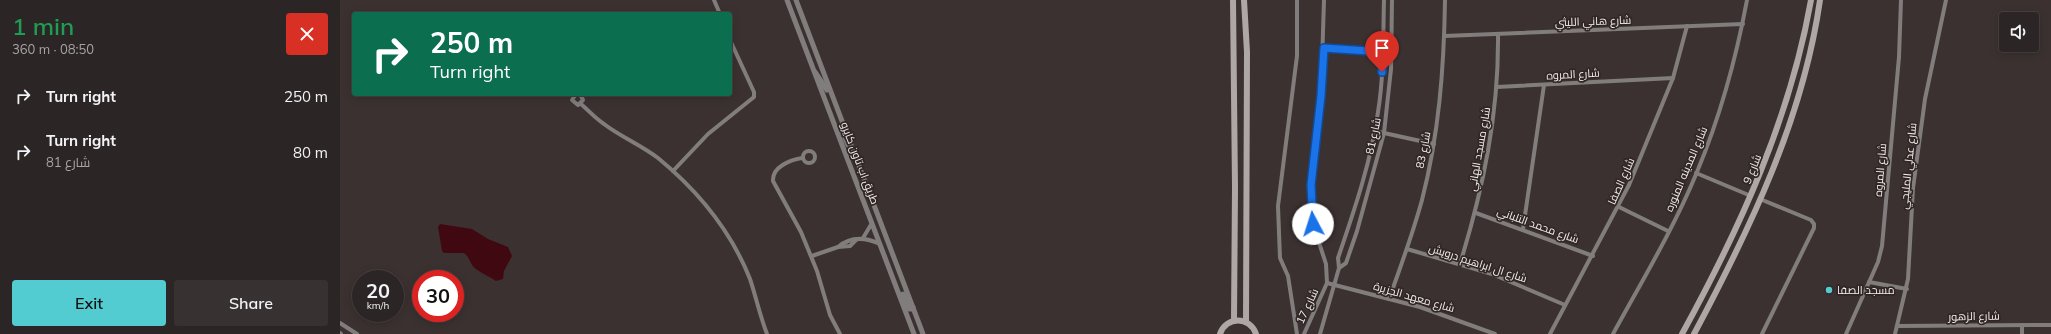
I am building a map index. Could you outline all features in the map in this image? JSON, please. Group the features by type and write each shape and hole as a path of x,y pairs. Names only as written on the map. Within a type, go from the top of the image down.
{"main road":[{"path":"1232,0 1234,25 1234,321"},
{"path":"1244,0 1247,52 1246,322"},
{"name":"شارع 9","path":"1682,334 1717,269 1769,154 1798,58 1811,0"},
{"name":"شارع 9","path":"1694,334 1726,273 1778,157 1799,92 1820,0"},
{"path":"1220,334 1226,324 1234,321 1246,322 1257,333"}],"street":[{"path":"714,0 719,12"},
{"name":"طريق اب تاون كايرو","path":"786,0 914,334"},
{"name":"طريق اب تاون كايرو","path":"796,0 923,334"},
{"path":"1297,0 1297,56 1278,206 1280,258 1288,276 1297,334"},
{"name":"شارع 17","path":"1304,334 1327,283 1326,264 1313,224 1311,185 1321,96 1324,48 1324,0"},
{"name":"شارع 81","path":"1320,334 1335,285 1339,268 1338,258 1358,195 1375,131 1381,92 1384,0"},
{"name":"شارع 81","path":"1339,268 1346,263 1357,231 1384,133 1390,85 1392,0"},
{"name":"شارع 83","path":"1389,299 1407,249 1422,200 1434,144 1443,72 1445,0"},
{"name":"شارع المدينه المنوره","path":"1613,334 1668,231 1696,174 1723,100 1748,0"},
{"name":"شارع المروه","path":"1846,334 1881,255 1899,57 1901,0"},
{"name":"شارع عدلي المليجي","path":"1895,334 1907,289 1915,167 1927,83 1946,0"},
{"name":"شارع هاني الليثي","path":"1444,36 1743,24"},
{"name":"شارع الصفا","path":"1550,334 1619,207 1648,142 1673,78 1687,26"},
{"name":"شارع مسجد الهاني","path":"1460,264 1476,213 1486,170 1497,87 1498,34"},
{"path":"673,171 708,134 754,97 754,92 732,44"},
{"path":"1324,48 1391,52"},
{"path":"812,70 820,78 827,90 829,90"},
{"name":"شارع المروه","path":"1497,87 1673,78"},
{"path":"1523,229 1544,85"},
{"path":"574,96 572,98 573,102 576,104 581,104 603,124 643,147 673,171 700,198 732,244 749,277 767,334"},
{"path":"581,104 584,98 582,96"},
{"path":"838,133 839,130 842,131 849,147 855,155"},
{"path":"1375,131 1434,144"},
{"path":"802,158 788,163 777,170 774,173 773,181 801,232 812,256 830,315 840,334"},
{"path":"1696,174 1751,196"},
{"path":"1760,199 1811,220 1814,224 1814,228 1762,334"},
{"path":"1619,207 1668,231"},
{"name":"شارع محمد التلباني","path":"1476,213 1593,256"},
{"path":"863,238 872,223"},
{"path":"838,247 847,240 863,238 880,244"},
{"path":"812,256 838,247 850,246 856,240"},
{"name":"شارع ال ابراهيم درويش","path":"1407,249 1460,264 1505,280 1565,305"},
{"path":"1868,282 1907,289"},
{"name":"شارع معهد الجزيرة","path":"1327,283 1444,314 1495,334"},
{"path":"897,287 903,294 909,308 912,309 913,307"},
{"path":"340,324 357,334"},
{"path":"2022,325 2022,334"},
{"name":"شارع الزهور","path":"1897,326 2051,325"}],"shaded area":[{"path":"440,224 472,229 488,239 508,247 512,256 504,271 503,279 496,281 478,271 464,253 444,253 442,251 438,227"}],"place":[{"name":"مسجد الصفا","path":"1829,290"}],"route":[{"path":"1313,224 1311,185 1321,96 1324,48 1383,52 1382,72"}]}
